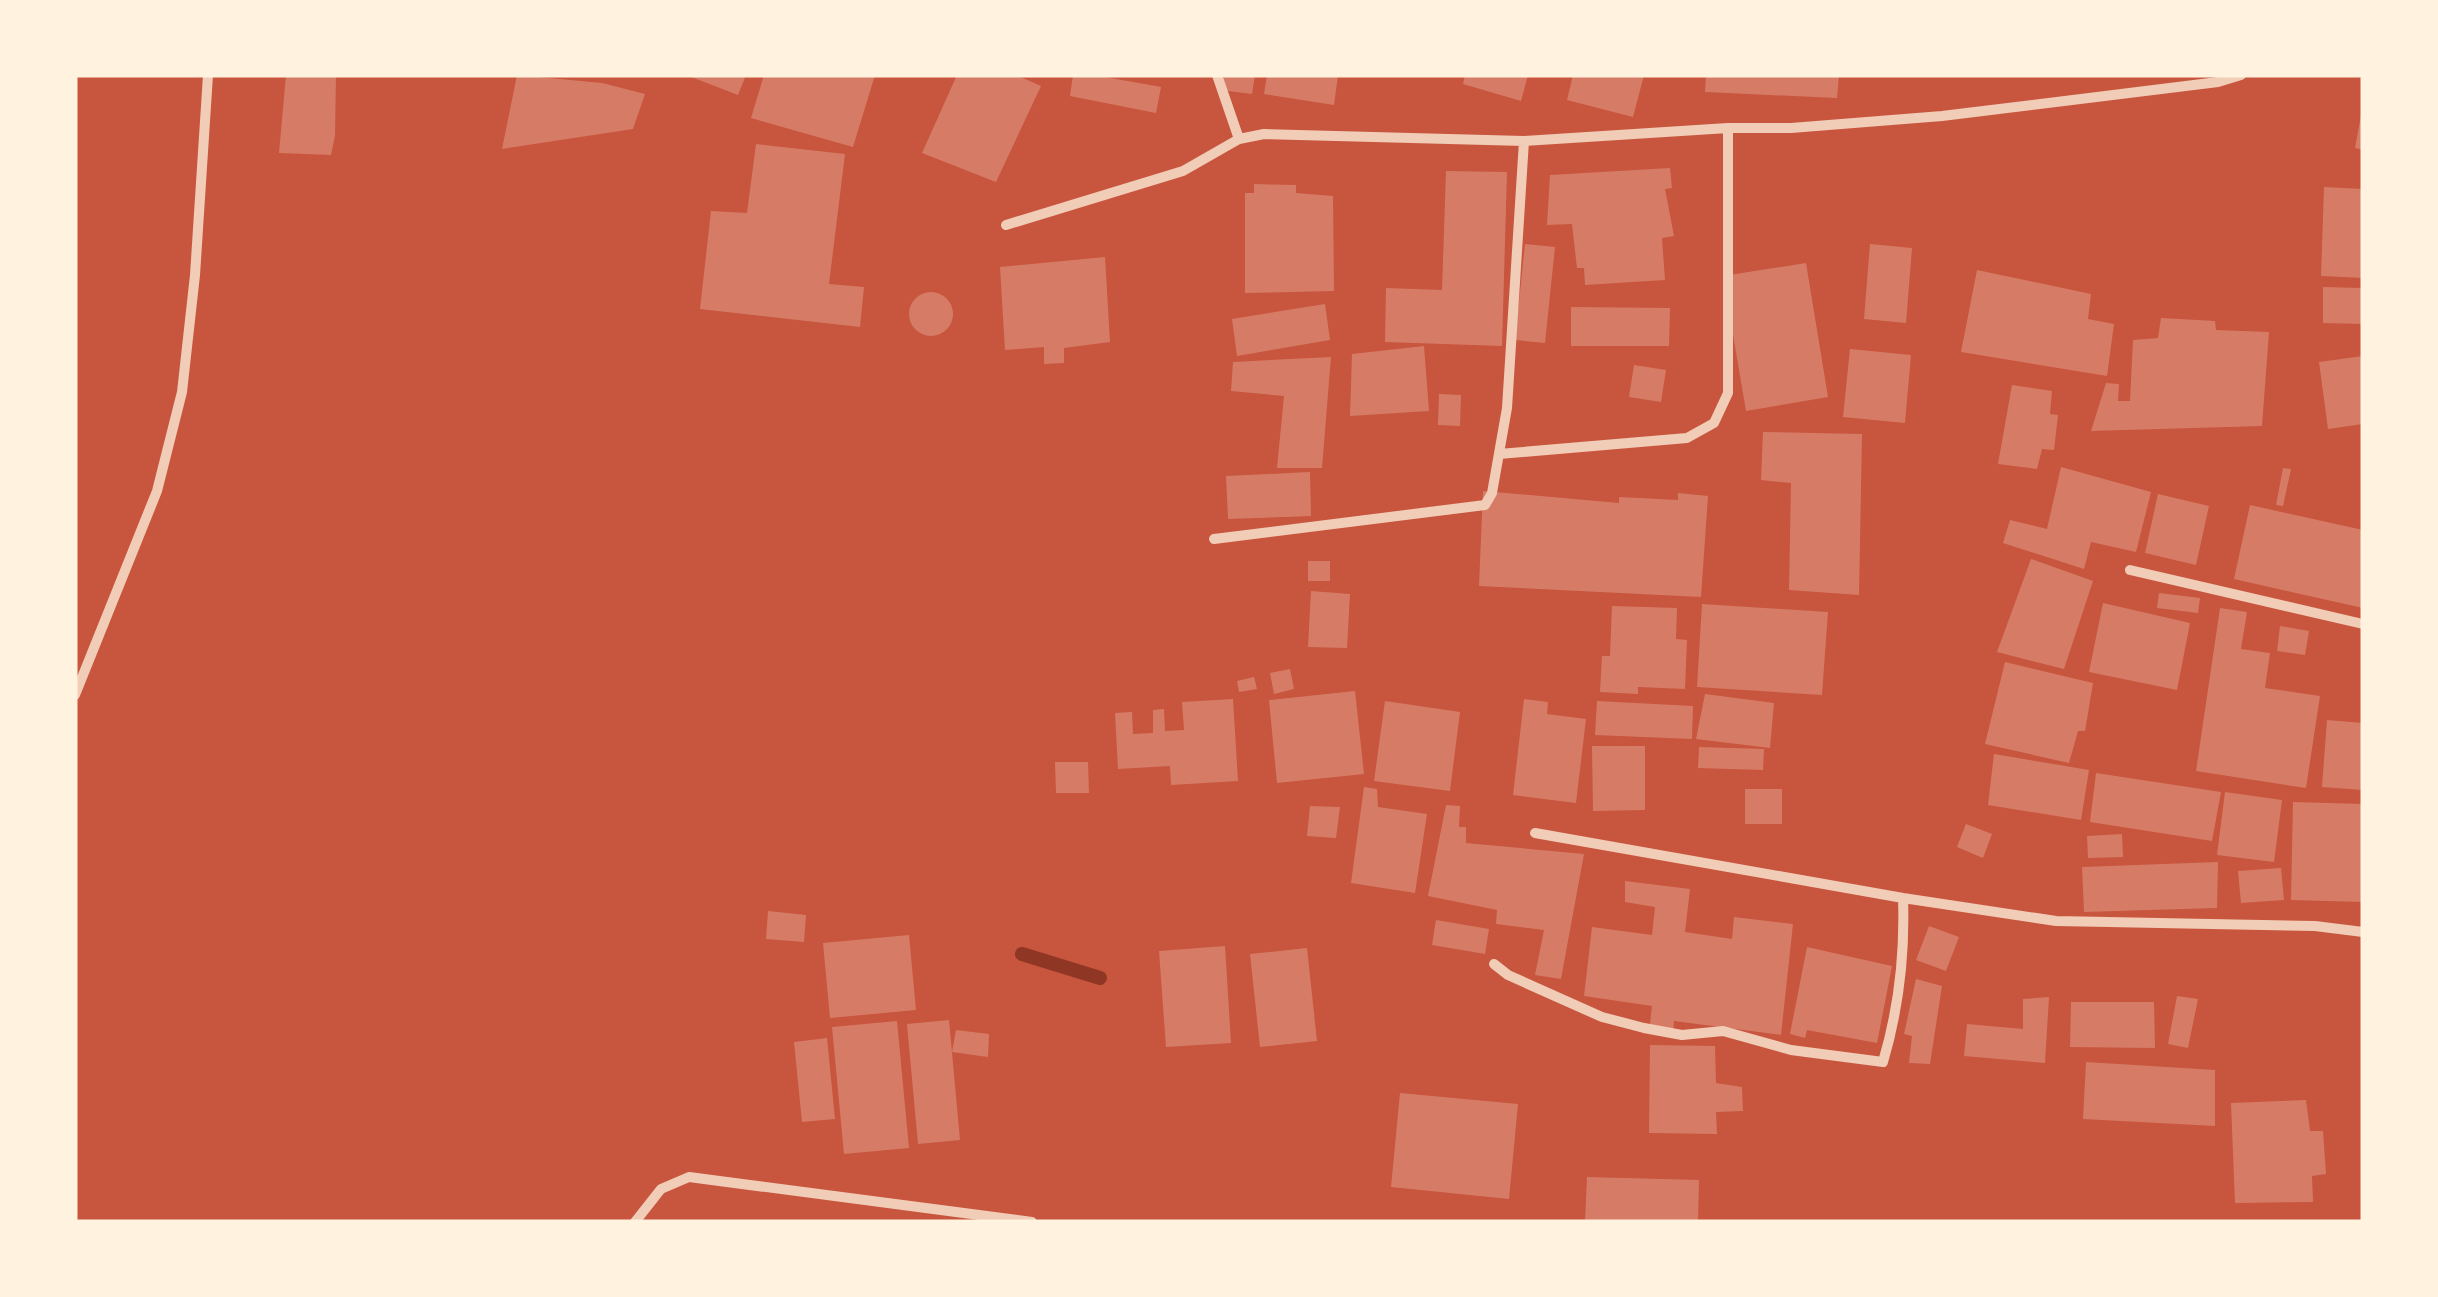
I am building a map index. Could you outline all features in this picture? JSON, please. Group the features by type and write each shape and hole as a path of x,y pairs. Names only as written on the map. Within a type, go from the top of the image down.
{"street":[{"path":"75,695 157,491 182,392 196,275 208,75"},
{"path":"1217,75 1239,140"},
{"path":"1006,225 1183,170 1239,140 1264,134 1524,141 1728,128 1791,128 1942,116 2218,82 2241,75"},
{"path":"1499,454 1686,438 1714,423 1728,393 1728,128"},
{"path":"1214,540 1484,505 1492,493 1507,408 1524,141"},
{"path":"2130,570 2363,624"},
{"path":"1535,833 1903,898 2080,924 2315,926 2363,932"},
{"path":"1494,964 1508,975 1602,1018 1682,1035 1723,1031 1791,1050 1883,1062 1905,950 1903,898"},
{"path":"635,1222 661,1189 689,1177 1032,1222"}],"building":[{"path":"286,75 336,75 331,155 279,153"},
{"path":"517,75 602,83 645,94 633,129 502,149"},
{"path":"686,75 746,75 738,95"},
{"path":"764,75 875,75 853,147 751,118"},
{"path":"957,75 1016,75 1041,86 996,182 922,153"},
{"path":"1073,75 1161,87 1156,113 1070,96"},
{"path":"1224,75 1255,75 1252,94 1221,90"},
{"path":"1267,75 1338,75 1334,105 1264,94"},
{"path":"1465,75 1528,75 1521,101 1463,84"},
{"path":"1573,75 1644,75 1633,117 1567,100"},
{"path":"1706,75 1839,75 1837,98 1705,92"},
{"path":"2363,115 2363,150 2355,148"},
{"path":"756,144 845,154 829,284 864,287 860,327 700,309 711,211 747,213"},
{"path":"1670,168 1672,188 1665,189 1674,236 1662,238 1665,280 1585,285 1584,268 1577,268 1572,224 1547,225 1550,175"},
{"path":"1446,171 1507,172 1502,346 1385,342 1386,288 1442,290"},
{"path":"1254,184 1296,185 1296,193 1333,196 1334,291 1245,293 1245,193 1254,193"},
{"path":"2324,187 2363,189 2363,278 2321,276"},
{"path":"1525,244 1555,247 1545,343 1515,340"},
{"path":"1870,244 1912,248 1906,323 1864,319"},
{"path":"1105,257 1110,342 1064,348 1064,363 1044,364 1044,347 1005,350 1000,267"},
{"path":"1806,263 1828,397 1746,411 1723,276"},
{"path":"1977,270 2091,294 2088,319 2114,324 2107,376 1961,352"},
{"path":"2323,287 2363,288 2363,324 2323,323"},
{"path":"931,292 947,298 953,314 947,330 931,336 915,330 909,314 915,298"},
{"path":"1325,304 1330,340 1237,356 1232,319"},
{"path":"1571,307 1670,308 1669,346 1571,346"},
{"path":"2161,318 2215,321 2216,330 2269,332 2262,426 2091,431 2106,383 2119,384 2118,401 2130,401 2133,340 2158,338"},
{"path":"1424,346 1429,411 1350,416 1352,354"},
{"path":"1850,349 1911,355 1905,423 1843,417"},
{"path":"2363,356 2363,424 2328,429 2319,362"},
{"path":"1331,357 1322,468 1277,468 1284,396 1231,391 1233,362"},
{"path":"1634,365 1666,370 1661,402 1629,397"},
{"path":"2012,385 2052,391 2050,414 2058,415 2054,450 2042,449 2037,469 1998,464"},
{"path":"1439,394 1461,395 1460,426 1438,425"},
{"path":"1763,432 1862,434 1859,595 1789,590 1791,483 1761,480"},
{"path":"2061,467 2151,492 2136,552 2091,542 2084,569 2003,543 2010,520 2047,529"},
{"path":"2283,468 2291,469 2283,506 2276,505"},
{"path":"1310,472 1311,516 1228,519 1226,476"},
{"path":"1483,491 1619,503 1619,497 1678,500 1678,493 1708,496 1701,597 1479,586"},
{"path":"2158,494 2209,506 2196,565 2145,553"},
{"path":"2250,505 2363,530 2363,608 2234,579"},
{"path":"2031,559 2093,581 2064,669 1997,652"},
{"path":"1308,561 1330,561 1330,581 1308,581"},
{"path":"1311,591 1350,594 1347,648 1308,647"},
{"path":"2159,593 2200,598 2198,613 2157,608"},
{"path":"2103,603 2190,623 2177,690 2089,672"},
{"path":"1702,604 1828,612 1822,695 1697,687"},
{"path":"1612,606 1677,608 1676,639 1687,640 1685,689 1638,687 1638,694 1600,692 1602,656 1610,656"},
{"path":"2220,608 2247,612 2241,649 2270,653 2265,688 2320,696 2306,788 2196,771"},
{"path":"2280,626 2309,631 2305,655 2277,651"},
{"path":"2005,662 2093,683 2085,731 2078,731 2069,763 1985,744"},
{"path":"1290,669 1294,689 1274,694 1270,673"},
{"path":"1254,677 1257,689 1239,692 1237,681"},
{"path":"1355,691 1364,774 1277,783 1269,700"},
{"path":"1705,694 1774,703 1770,748 1696,739"},
{"path":"1233,699 1238,781 1171,785 1170,766 1118,769 1115,713 1132,712 1133,734 1153,733 1153,710 1164,709 1165,731 1184,730 1182,702"},
{"path":"1524,699 1548,702 1547,714 1586,719 1576,803 1513,795"},
{"path":"1385,701 1460,712 1450,791 1374,781"},
{"path":"1597,701 1693,706 1692,739 1595,735"},
{"path":"2327,720 2363,723 2363,790 2322,787"},
{"path":"1592,746 1645,746 1645,810 1593,811"},
{"path":"1699,747 1764,749 1763,770 1698,768"},
{"path":"1994,754 2089,770 2081,820 1988,805"},
{"path":"1055,762 1088,762 1089,793 1056,793"},
{"path":"2096,773 2221,792 2212,841 2090,822"},
{"path":"1364,787 1377,789 1378,807 1427,814 1415,893 1351,883"},
{"path":"1745,789 1782,789 1782,824 1745,824"},
{"path":"2225,792 2282,800 2274,862 2217,855"},
{"path":"2293,802 2363,804 2363,902 2291,900"},
{"path":"1446,805 1460,806 1459,827 1466,827 1466,843 1584,854 1561,979 1535,975 1544,930 1496,924 1497,910 1428,896"},
{"path":"1310,806 1340,807 1336,838 1307,836"},
{"path":"1966,824 1992,834 1983,858 1957,847"},
{"path":"2122,834 2123,857 2088,858 2087,836"},
{"path":"2218,862 2217,908 2084,912 2082,867"},
{"path":"2281,868 2284,900 2241,903 2238,871"},
{"path":"1625,881 1690,889 1685,932 1732,939 1734,917 1793,924 1781,1035 1674,1021 1673,1035 1649,1033 1652,1006 1584,996 1592,927 1652,935 1655,907 1625,902"},
{"path":"768,911 806,915 804,942 766,939"},
{"path":"1436,920 1489,929 1485,954 1432,945"},
{"path":"1929,926 1959,937 1946,971 1916,960"},
{"path":"909,935 916,1010 830,1018 823,943"},
{"path":"1225,946 1231,1043 1166,1047 1159,951"},
{"path":"1807,947 1892,966 1877,1043 1807,1030 1805,1038 1790,1034"},
{"path":"1307,948 1317,1041 1260,1047 1250,954"},
{"path":"1916,979 1942,986 1930,1064 1909,1063 1912,1036 1904,1034"},
{"path":"2177,996 2198,999 2188,1048 2168,1044"},
{"path":"2049,997 2045,1063 1964,1056 1967,1024 2023,1029 2023,999"},
{"path":"2071,1002 2154,1002 2155,1048 2070,1047"},
{"path":"949,1020 960,1140 918,1144 907,1024"},
{"path":"897,1021 909,1148 844,1154 832,1027"},
{"path":"956,1030 989,1034 988,1057 952,1052"},
{"path":"827,1038 835,1119 802,1122 794,1042"},
{"path":"1650,1045 1715,1046 1716,1083 1742,1087 1743,1111 1716,1112 1717,1134 1649,1133"},
{"path":"2086,1062 2215,1070 2215,1126 2083,1119"},
{"path":"1400,1093 1518,1104 1509,1199 1391,1187"},
{"path":"2306,1100 2310,1131 2323,1131 2326,1174 2312,1176 2313,1202 2235,1203 2231,1103"},
{"path":"1587,1177 1699,1180 1698,1222 1585,1222"}],"waterway":[{"path":"1022,954 1100,978"}]}
